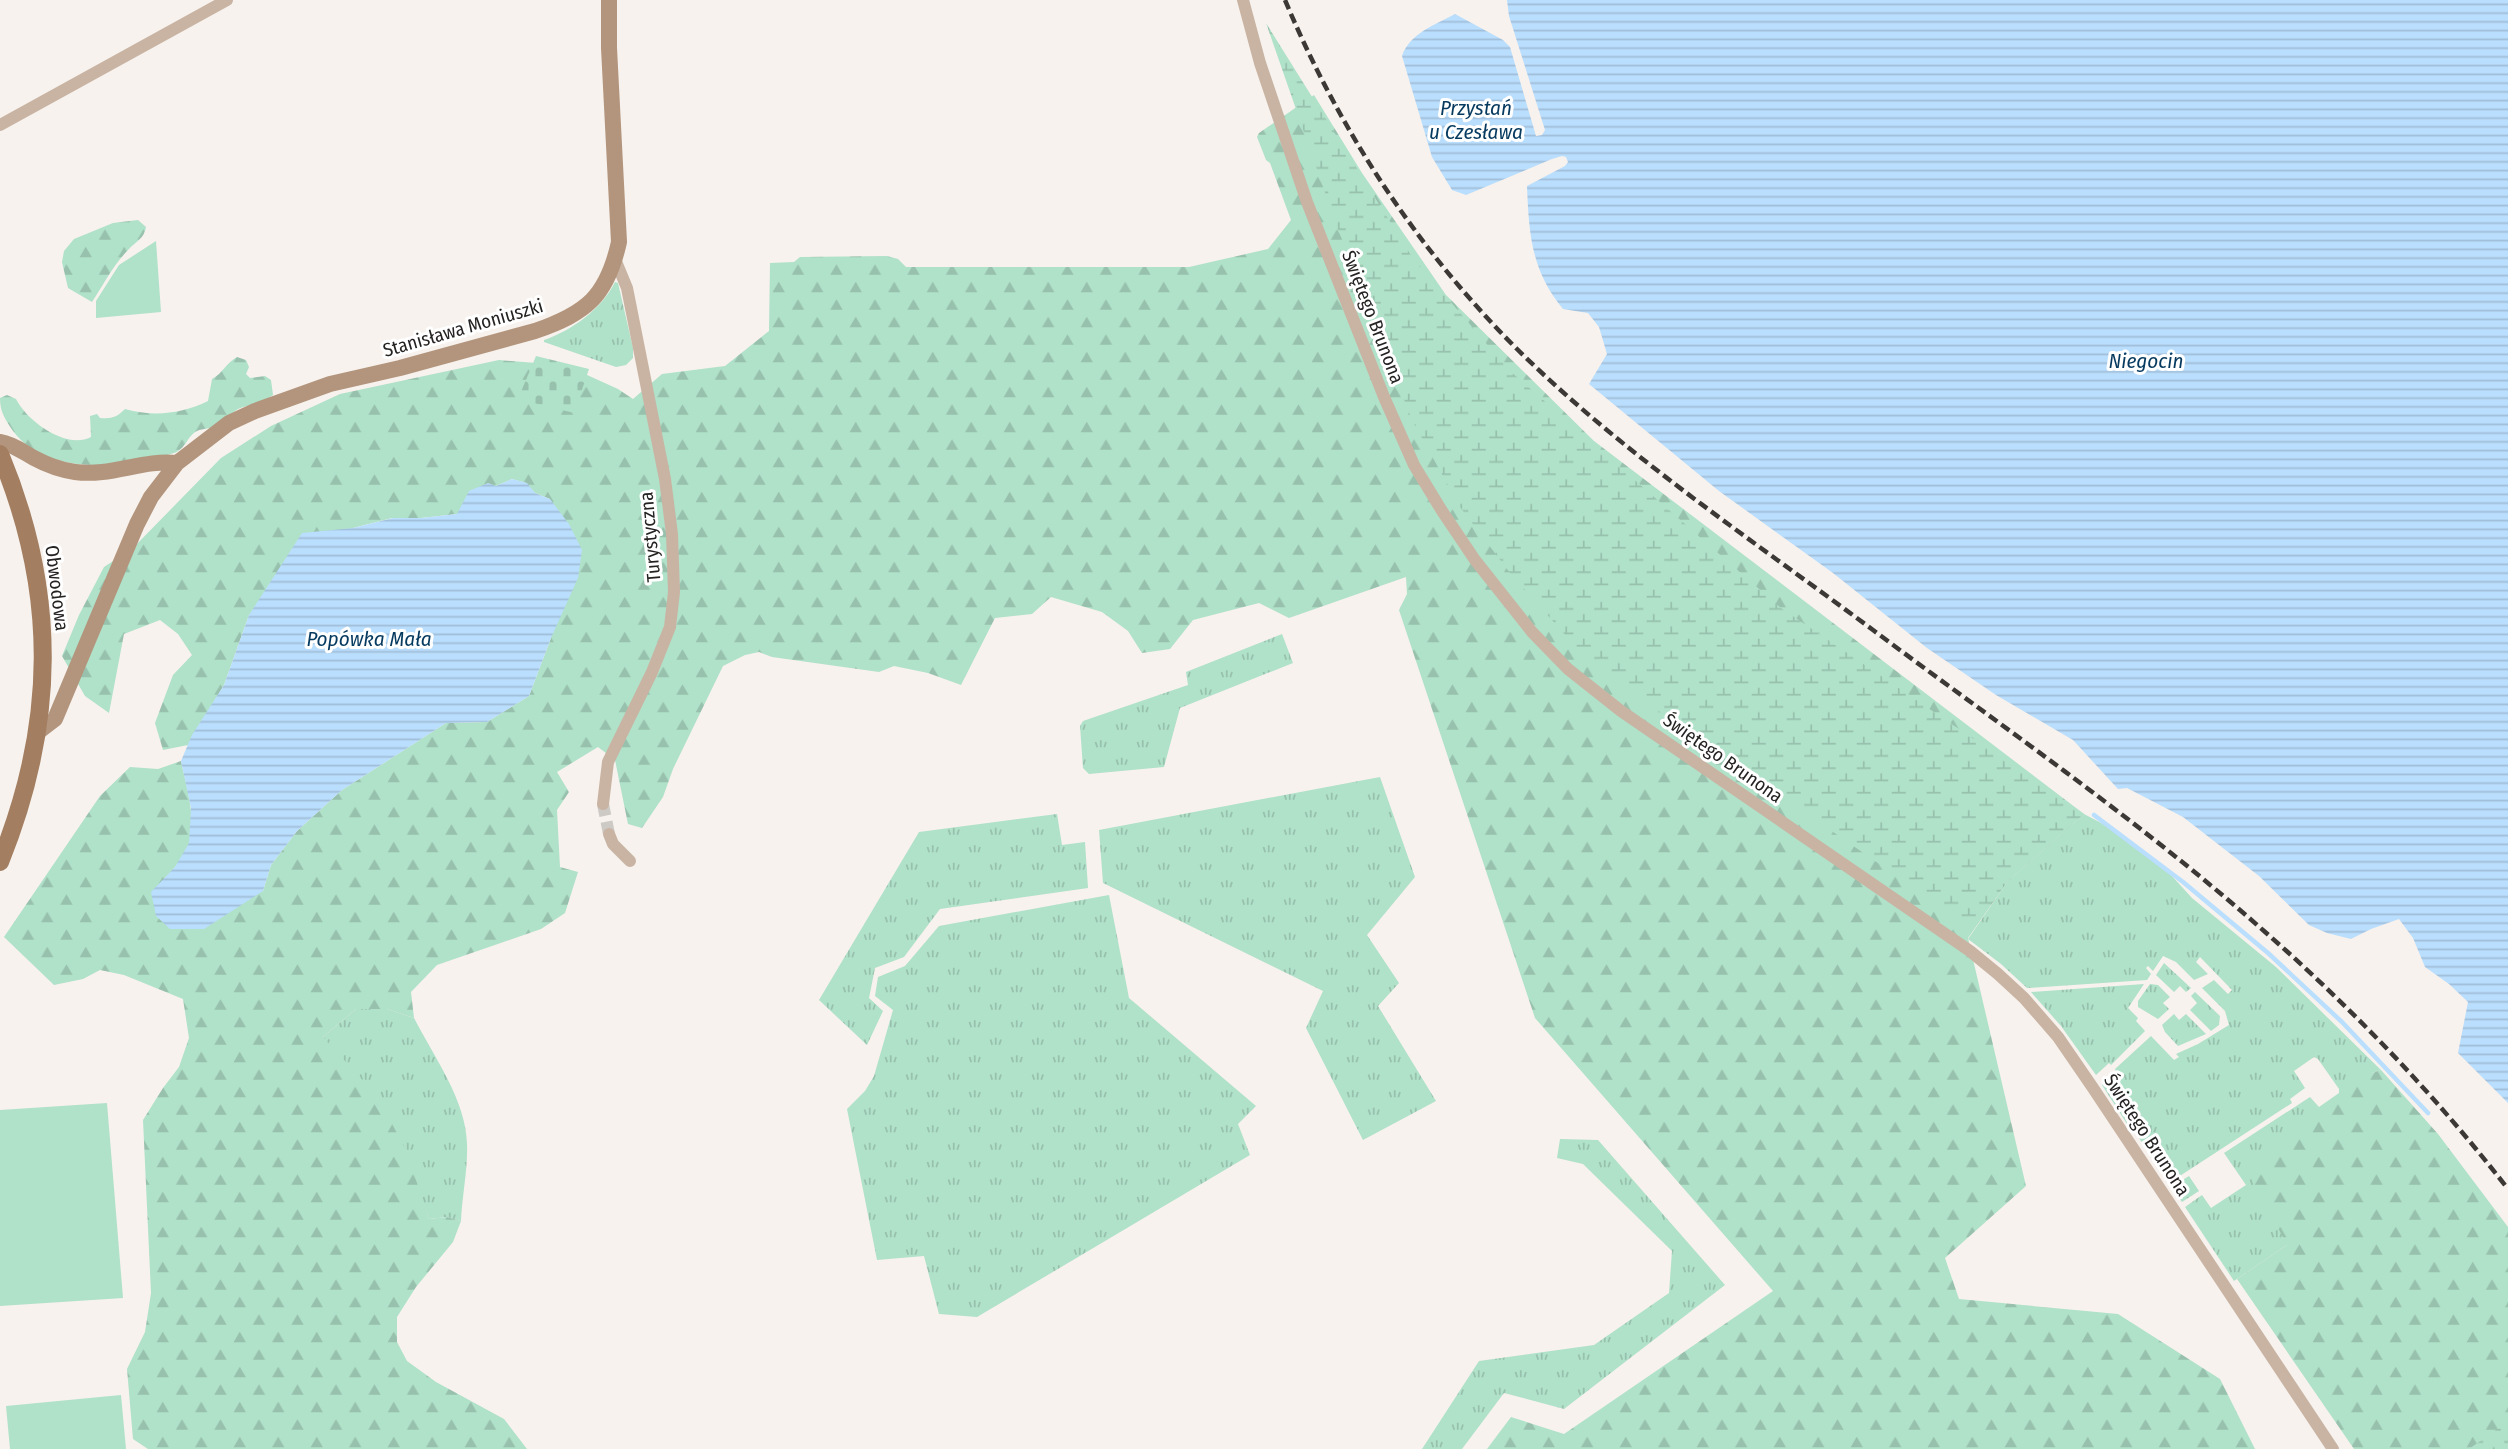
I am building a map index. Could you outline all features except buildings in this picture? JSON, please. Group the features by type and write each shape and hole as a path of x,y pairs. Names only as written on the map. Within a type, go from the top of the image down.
{"main road":[{"name":"Obwodowa","path":"0,454 27,528 37,581 43,658 38,732"},
{"name":"Stanisława Moniuszki","path":"0,862 26,787 38,732"}],"street":[{"path":"0,125 227,0"},
{"name":"Stanisława Moniuszki","path":"38,732 55,719 137,524 151,497 177,463 229,423 287,398 330,384 536,331 562,322 595,298 604,286 619,242 608,0"},
{"name":"Świętego Brunona","path":"1243,0 1260,63 1307,202 1384,397 1414,465 1441,511 1475,560 1532,632 1568,668 1621,711 1970,951 2024,998 2058,1037 2093,1088 2333,1449"},
{"name":"Turystyczna","path":"603,804 608,762 657,661 670,627 674,593 672,534 665,479 627,288 615,259"},
{"path":"0,442 8,443 46,464 75,472 109,472 159,461 177,463"},
{"path":"609,834 613,844 630,861"}],"green space":[{"path":"1266,23 1412,257 1510,371 1781,608 2084,814 2008,881 1973,929 1591,664 1510,573 1460,507 1412,420 1336,224"},
{"path":"1314,95 1362,173 1446,295 1594,441 2084,814 2008,881 1968,938 2026,1186 1945,1258 1959,1299 2118,1314 2220,1379 2255,1449 1487,1449 1511,1417 1564,1434 1773,1291 1535,1018 1399,610 1407,594 1406,577 1289,618 1259,603 1193,620 1170,649 1142,653 1128,631 1102,612 1051,597 1032,614 995,618 961,685 928,673 894,666 879,672 772,657 759,652 745,655 723,666 673,769 663,797 642,828 628,824 615,760 598,747 557,772 569,792 557,810 560,867 578,872 565,913 541,929 437,965 411,992 414,1018 387,1009 356,1009 323,1037 377,1096 406,1150 429,1219 447,1217 461,1221 453,1242 416,1287 397,1317 397,1342 407,1361 436,1382 504,1419 527,1449 148,1449 133,1439 127,1369 145,1332 151,1293 143,1120 179,1067 189,1038 183,999 124,975 100,970 83,979 54,985 4,937 100,796 130,767 158,769 181,761 190,803 192,824 189,844 178,864 152,892 263,891 271,865 297,831 342,790 446,723 487,722 529,696 551,638 550,499 535,493 526,483 512,479 496,486 457,514 392,518 353,528 249,615 224,685 188,745 163,750 155,723 173,675 192,655 178,634 160,620 124,634 109,713 85,696 62,656 79,615 104,567 133,548 221,458 271,426 340,394 499,360 576,370 618,389 633,399 662,374 725,366 769,331 770,263 794,262 800,257 887,256 898,259 906,267 1189,267 1268,249 1291,220 1270,163 1266,160 1257,137"},
{"path":"138,220 146,227 143,234 118,262 92,302 68,288 62,262 64,251 74,239 113,223"},
{"path":"156,241 161,312 96,318 96,301 119,265"},
{"path":"615,282 618,283 633,348 633,358 626,365 616,367 544,342 585,318 602,301"},
{"path":"536,356 589,369 574,413 518,399"},
{"path":"237,357 246,360 249,367 246,374 250,378 265,376 271,380 273,395 238,409 217,426 197,431 178,451 155,458 111,465 88,465 46,456 28,446 13,431 1,407 0,398 7,395 16,399 29,416 48,431 70,440 81,440 91,437 90,416 97,414 100,418 111,418 125,409 167,413 208,401 212,379"},
{"path":"1282,634 1293,663 1180,708 1164,767 1089,774 1083,768 1080,726 1083,721 1188,685 1186,672"},
{"path":"1380,777 1415,877 1367,935 1399,983 1378,1006 1436,1101 1363,1140 1306,1028 1323,991 1103,883 1099,830"},
{"path":"1057,814 1062,845 1085,842 1088,888 940,909 904,957 875,968 869,998 883,1011 867,1045 819,1000 919,832"},
{"path":"2084,814 2107,826 2171,875 2192,898 2276,967 2381,1070 2372,1073 2287,1245 2234,1281 2185,1207 2202,1195 2211,1208 2246,1185 2224,1153 2310,1097 2319,1107 2339,1093 2339,1089 2314,1057 2294,1071 2305,1088 2290,1099 2292,1103 2169,1183 2135,1132 2143,1127 2139,1121 2129,1127 2102,1085 2115,1069 2151,1036 2174,1060 2179,1057 2176,1054 2229,1025 2225,1011 2202,988 2214,980 2228,994 2232,990 2200,957 2196,962 2208,974 2194,980 2176,962 2163,956 2153,971 2148,966 2146,968 2151,974 2147,980 2027,988 1968,939 2008,881"},
{"path":"1109,895 1129,998 1256,1106 1238,1124 1250,1155 977,1317 939,1314 924,1256 877,1260 847,1109 865,1091 874,1076 893,1010 875,996 878,977 905,966 939,926"},
{"path":"2164,963 2191,988 2186,992 2180,986 2174,992 2156,975"},
{"path":"2144,984 2128,1008 2145,1031 2111,1065 2109,1063 2096,1075 2061,1026 2031,992"},
{"path":"2150,984 2158,985 2170,997 2163,1003 2169,1009 2158,1019 2138,1007 2138,1001"},
{"path":"2195,992 2220,1016 2219,1025 2211,1031 2190,1010 2197,1003 2191,996"},
{"path":"356,1009 387,1009 414,1018 448,1079 461,1111 467,1144 461,1221 447,1217 429,1219 418,1189 323,1037"},
{"path":"2174,1014 2179,1020 2186,1014 2206,1034 2178,1046 2162,1025"},
{"path":"2381,1070 2438,1134 2508,1227 2508,1449 2354,1449 2237,1279 2287,1245 2252,1178 2372,1073"},
{"path":"107,1103 123,1298 0,1306 0,1110"},
{"path":"1560,1139 1598,1140 1725,1285 1564,1409 1504,1393 1462,1449 1422,1449 1479,1361 1594,1345 1669,1293 1672,1251 1583,1164 1557,1158"},
{"path":"2189,1176 2199,1191 2182,1202 2171,1187"},
{"path":"121,1395 126,1449 10,1449 6,1406"},
{"path":"2508,1421 2508,1449 2469,1449"}],"water":[{"name":"Niegocin","path":"1507,0 2508,0 2508,1103 2458,1053 2468,1002 2425,967 2413,938 2399,919 2351,939 2309,925 2259,876 2183,817 2127,788 2118,789 2073,740 1996,695 1927,648 1833,573 1719,491 1589,384 1607,354 1599,327 1588,313 1563,309 1552,294 1538,266 1529,220 1527,186 1565,166 1568,162 1566,157 1552,159 1466,195 1452,190 1432,157 1402,56 1417,36 1455,14 1503,40 1510,47 1536,136 1542,135 1545,130 1509,16"},
{"name":"Popówka Mała","path":"512,479 527,483 535,493 550,499 569,524 582,550 578,578 529,696 487,722 446,723 342,790 297,831 271,865 263,891 204,929 170,929 156,916 151,892 175,867 189,843 191,808 181,761 192,735 224,685 249,615 302,533 353,528 393,518 457,514 469,491 488,483 496,486"}],"waterway":[{"path":"2094,815 2183,882 2268,953 2342,1022 2428,1113"}],"tunnel":[{"path":"603,804 609,834"}],"railway":[{"path":"1285,0 1330,94 1382,184 1477,307 1554,385 1642,459 2072,776 2217,891 2361,1022 2452,1120 2508,1189"}],"water label":[{"name":"Przystań u Czesława","path":"1476,120"}]}
